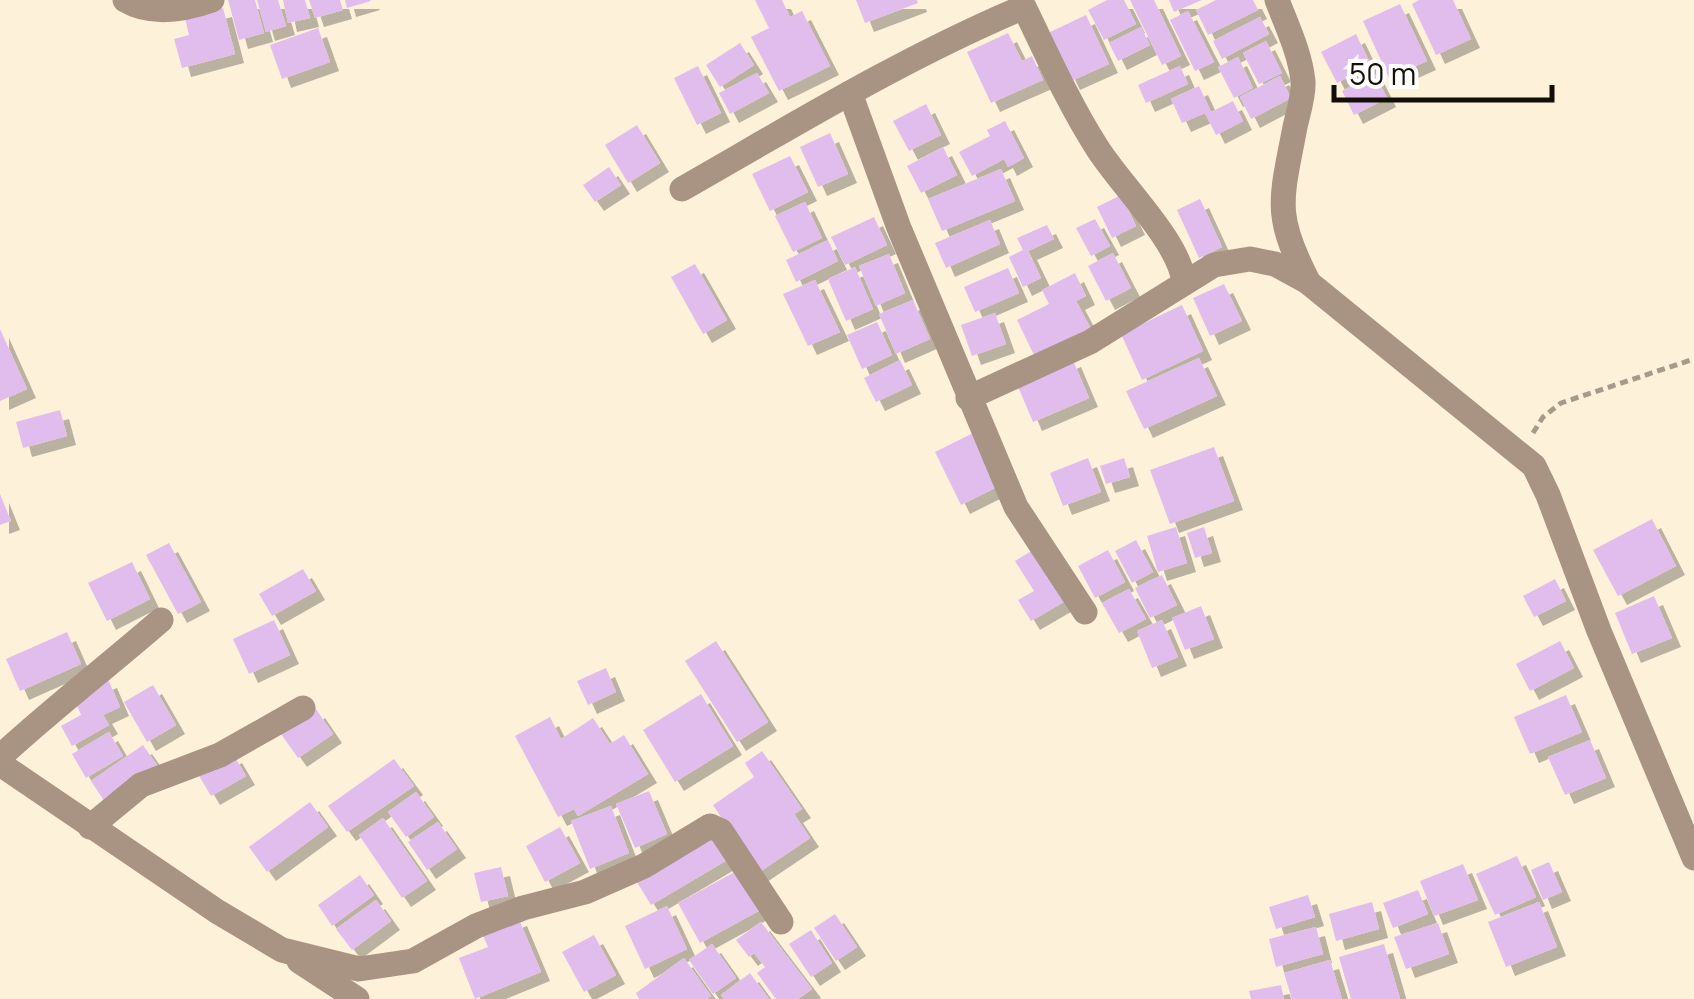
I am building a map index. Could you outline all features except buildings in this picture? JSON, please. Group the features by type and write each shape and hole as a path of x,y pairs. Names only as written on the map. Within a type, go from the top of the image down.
{"street":[{"path":"125,0 154,10 190,8 212,0"},
{"path":"1277,0 1297,52 1303,84 1282,195 1282,221 1289,244 1310,283"},
{"path":"682,189 850,93 974,28 1033,4 1075,112 1098,151 1178,259 1184,283"},
{"path":"850,93 968,398 1016,506 1085,612"},
{"path":"968,398 1090,342 1214,265 1250,259 1296,273 1534,466 1694,858"},
{"path":"161,620 96,678 62,700 0,760 90,827 356,999"},
{"path":"90,827 141,785 220,755 303,708"},
{"path":"282,950 359,970 413,960 476,926 610,882 710,826 720,832 781,922"}],"path":[{"path":"1534,466 1532,434 1543,417 1561,403 1694,359"}]}
